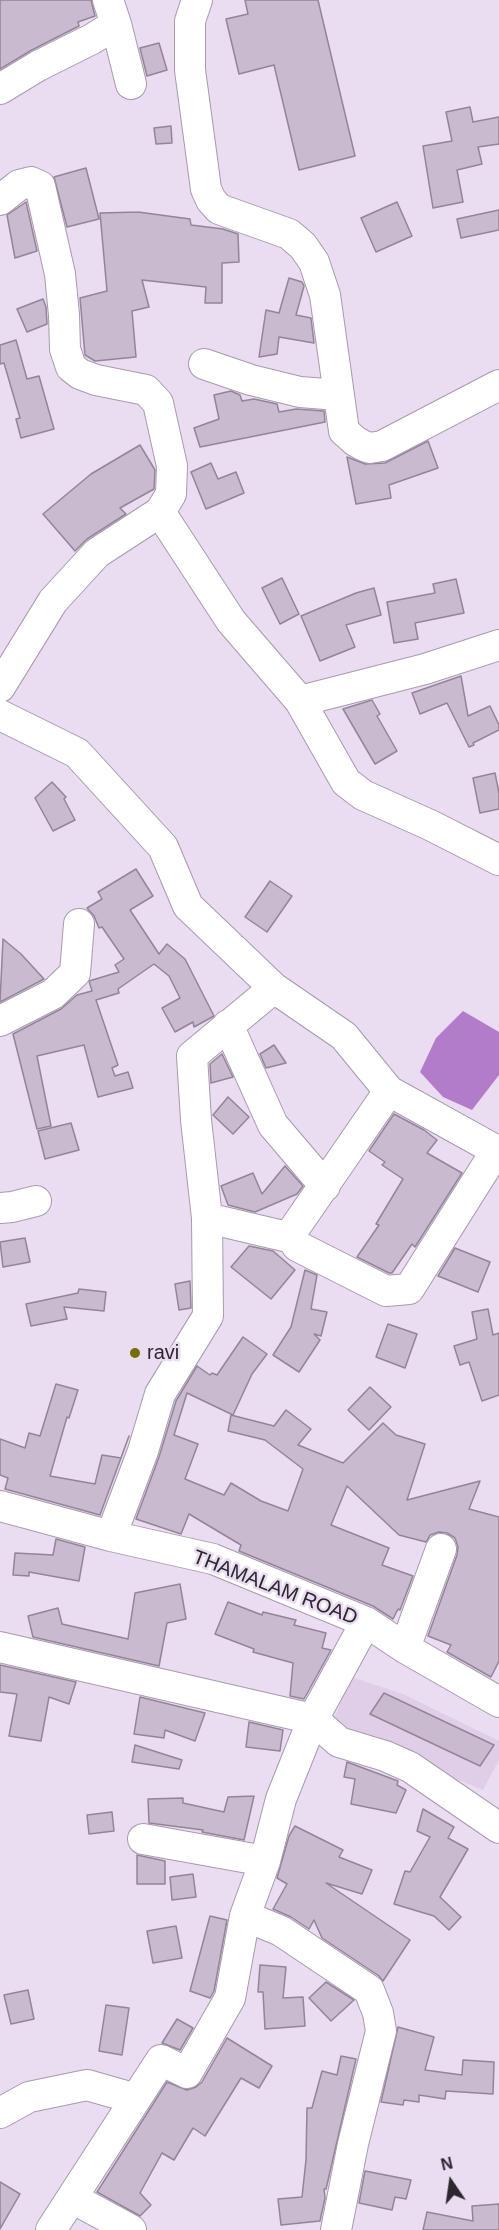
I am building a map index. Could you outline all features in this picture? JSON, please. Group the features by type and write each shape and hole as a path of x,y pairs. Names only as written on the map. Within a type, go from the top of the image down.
{"street":[{"path":"197,0 190,21 190,70 206,189 211,201 219,209 289,234 303,246 314,262 325,295 344,431 355,441 370,448 382,446 499,385"},
{"path":"0,89 112,12 131,84"},
{"path":"0,200 19,185 31,182 40,186 60,274 65,349 71,367 80,374 96,380 146,390 158,403 172,466 171,494 160,512 97,553 53,601 0,687"},
{"path":"204,364 251,380 300,392 339,395"},
{"path":"160,512 231,621 300,701 346,782 363,795 430,825 499,860"},
{"path":"300,701 425,669 499,645"},
{"path":"0,715 77,753 163,847 188,906 274,987 344,1035 389,1091 497,1152 409,1289 386,1291 297,1246 292,1238 294,1229 389,1091"},
{"path":"0,1021 53,994 75,974 79,924"},
{"path":"111,1536 143,1451 160,1394 208,1316 207,1218 196,1120 192,1056 274,987"},
{"path":"228,1025 273,1125 325,1186"},
{"path":"0,1208 36,1201"},
{"path":"207,1218 292,1238"},
{"name":"THAMALAM ROAD","path":"0,1506 111,1536 213,1559 366,1622 405,1648 497,1696"},
{"path":"405,1648 441,1549"},
{"path":"51,2230 162,2061 187,2073 230,1998 245,1916 265,1861 281,1799 313,1719 366,1622"},
{"path":"0,1647 313,1719 339,1742 385,1756 410,1767 499,1828"},
{"path":"143,1839 265,1861"},
{"path":"245,1916 281,1931 369,1990 378,2013 381,2031 352,2144 336,2230"},
{"path":"0,2113 29,2097 87,2085 136,2099"},
{"path":"72,2198 131,2230"}],"shaded area":[{"path":"463,1011 499,1032 499,1075 472,1110 443,1097 420,1072 436,1038"},
{"path":"351,1677 403,1694 499,1741 499,1760 483,1790 331,1727"}],"building":[{"path":"0,0 91,0 95,16 78,22 79,26 0,69"},
{"path":"245,0 318,0 355,156 299,170 274,65 239,74 226,19 248,14"},
{"path":"159,43 167,70 147,76 140,48"},
{"path":"470,107 473,122 499,117 499,144 478,147 482,164 457,170 463,202 433,208 423,146 452,141 446,112"},
{"path":"171,126 172,143 156,144 154,128"},
{"path":"86,168 99,219 67,227 54,177"},
{"path":"26,202 37,251 15,258 7,215"},
{"path":"397,202 412,236 376,252 361,218"},
{"path":"499,210 499,230 461,238 457,219"},
{"path":"138,212 190,219 191,225 223,229 238,234 239,262 222,263 222,303 205,303 206,287 142,280 149,307 132,311 136,357 95,361 85,355 80,298 107,291 100,213"},
{"path":"289,278 302,282 304,286 296,315 311,318 314,343 279,337 277,354 259,357 266,310 279,313"},
{"path":"43,299 47,324 27,332 17,309"},
{"path":"16,340 27,379 39,376 54,429 21,438 16,419 20,418 4,363 0,364 0,345"},
{"path":"231,391 240,395 242,401 254,399 277,404 279,412 296,409 324,411 325,422 200,447 194,428 219,419 214,395"},
{"path":"428,441 438,468 389,485 391,498 356,504 347,457 365,464 385,463"},
{"path":"140,445 155,470 154,489 120,508 126,514 87,539 75,551 43,514 91,474"},
{"path":"211,463 218,479 236,472 244,493 206,509 191,472"},
{"path":"282,578 299,614 280,624 262,588"},
{"path":"456,579 464,613 415,623 418,639 394,643 387,602 435,593 433,584"},
{"path":"374,588 381,615 346,625 355,647 320,661 301,616"},
{"path":"461,676 468,716 490,706 499,725 499,730 469,747 447,703 420,714 412,693"},
{"path":"372,700 380,714 377,716 397,751 375,764 343,709"},
{"path":"495,773 499,809 480,813 473,778"},
{"path":"52,782 66,797 64,799 75,820 53,831 35,798"},
{"path":"136,869 153,896 130,910 159,954 167,944 185,959 214,1016 194,1027 193,1022 175,1032 162,1008 180,998 169,976 154,964 118,989 119,993 96,1000 118,1065 112,1068 115,1076 128,1072 133,1088 98,1097 84,1045 37,1056 51,1126 37,1129 13,1034 61,1009 77,995 92,991 89,981 119,972 115,965 124,959 102,927 99,928 94,916 87,908 102,899 98,892"},
{"path":"270,881 292,896 267,932 245,917"},
{"path":"3,939 21,954 44,979 0,1002"},
{"path":"274,1045 286,1063 266,1068 260,1054"},
{"path":"222,1054 233,1077 211,1083 210,1064"},
{"path":"228,1097 249,1117 233,1134 213,1115"},
{"path":"394,1114 424,1130 437,1140 427,1153 462,1173 415,1247 412,1244 392,1273 389,1273 357,1257 379,1225 376,1224 403,1179 382,1165 385,1162 369,1151"},
{"path":"71,1123 79,1150 45,1159 38,1131"},
{"path":"285,1166 303,1186 297,1194 255,1212 228,1205 221,1186 253,1173 262,1194"},
{"path":"25,1238 30,1262 3,1267 0,1242"},
{"path":"249,1246 273,1251 295,1270 271,1299 231,1267"},
{"path":"455,1248 490,1262 478,1292 438,1276"},
{"path":"305,1270 317,1275 311,1309 327,1312 321,1336 314,1334 320,1340 299,1372 273,1355 291,1327"},
{"path":"190,1281 191,1308 179,1310 175,1284"},
{"path":"79,1289 106,1292 104,1311 64,1307 67,1319 31,1326 26,1304 78,1293"},
{"path":"488,1309 493,1335 499,1333 499,1395 482,1401 469,1362 460,1365 454,1346 477,1339 472,1312"},
{"path":"388,1324 417,1334 405,1368 376,1357"},
{"path":"243,1337 267,1354 252,1374 233,1415 187,1393 174,1435 198,1444 185,1479 224,1495 231,1483 261,1501 288,1511 303,1469 265,1440 228,1431 231,1415 274,1426 286,1410 311,1429 298,1445 343,1463 383,1423 396,1435 425,1444 407,1500 480,1481 469,1509 499,1517 499,1661 491,1677 447,1652 451,1645 428,1636 457,1555 458,1547 455,1538 447,1533 439,1532 430,1535 426,1542 399,1535 347,1486 331,1525 389,1548 382,1565 413,1576 400,1610 398,1609 393,1619 373,1606 239,1551 241,1545 189,1514 181,1534 136,1519 159,1457 176,1401 197,1366 210,1375 212,1373 217,1375"},
{"path":"56,1384 78,1390 69,1418 67,1417 50,1476 95,1484 102,1455 121,1458 100,1515 5,1489 8,1478 0,1475 0,1439 25,1448 29,1433 40,1436"},
{"path":"370,1387 391,1407 369,1430 348,1410"},
{"path":"56,1539 85,1547 79,1581 29,1572 29,1576 13,1575 15,1553 53,1555"},
{"path":"180,1584 186,1619 167,1623 159,1666 33,1637 28,1616 58,1608 62,1624 128,1639 135,1593"},
{"path":"228,1602 262,1615 263,1612 296,1620 294,1625 326,1633 322,1648 331,1650 304,1699 290,1696 293,1663 253,1652 254,1649 215,1634"},
{"path":"0,1665 76,1682 69,1704 49,1697 41,1741 9,1736 17,1694 0,1692"},
{"path":"384,1693 494,1745 480,1766 370,1714"},
{"path":"140,1697 205,1713 195,1741 165,1730 164,1738 134,1734"},
{"path":"249,1722 283,1730 280,1751 246,1747"},
{"path":"135,1745 182,1760 179,1769 132,1762"},
{"path":"347,1762 398,1781 397,1785 406,1790 396,1813 351,1804 355,1779 344,1777"},
{"path":"254,1796 244,1840 202,1832 203,1830 149,1823 148,1799 183,1798 183,1803 224,1812 228,1797"},
{"path":"423,1809 454,1827 448,1838 468,1849 440,1897 461,1917 449,1930 434,1916 394,1904 405,1871 410,1872 430,1837 417,1831"},
{"path":"112,1812 114,1831 89,1834 87,1815"},
{"path":"295,1826 343,1850 339,1857 372,1870 362,1894 326,1883 410,1940 383,1981 322,1938 314,1920 309,1929 273,1909 287,1884 277,1878 289,1836"},
{"path":"137,1855 165,1861 165,1884 137,1884"},
{"path":"193,1874 196,1897 172,1900 170,1877"},
{"path":"210,1916 227,1920 214,1991 210,1998 190,1991"},
{"path":"176,1926 182,1958 153,1963 147,1931"},
{"path":"260,1965 286,1967 283,1998 303,1997 305,2026 265,2029 263,1992 258,1992"},
{"path":"326,1982 354,2000 331,2021 309,1998"},
{"path":"28,1990 34,2019 11,2024 4,1995"},
{"path":"106,2005 129,2008 122,2055 99,2051"},
{"path":"177,2019 193,2028 180,2050 162,2043"},
{"path":"398,2027 434,2037 425,2070 462,2075 463,2060 494,2062 493,2094 446,2091 445,2099 419,2095 419,2102 404,2100 403,2105 381,2102"},
{"path":"227,2038 272,2066 259,2088 241,2078 205,2136 193,2128 174,2160 162,2153 140,2193 151,2205 140,2216 97,2192 167,2082 187,2090 196,2087 202,2082"},
{"path":"341,2056 356,2059 326,2189 324,2189 325,2198 320,2221 281,2225 278,2199 302,2197 306,2160 307,2108 312,2108 322,2071 337,2075"},
{"path":"365,2171 411,2180 406,2199 395,2197 392,2210 359,2203"},
{"path":"0,2182 20,2194 0,2229"},
{"path":"499,2204 499,2230 423,2230 427,2212 473,2221 472,2206"}],"place":[{"name":"ravi","path":"135,1353"}]}
